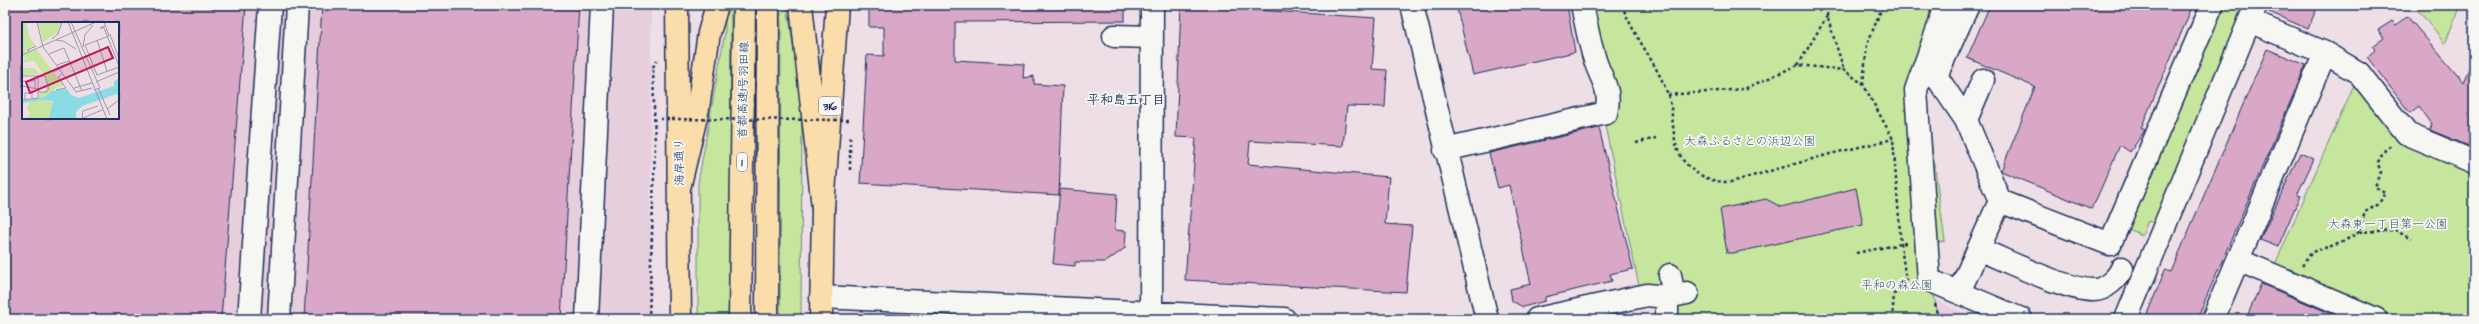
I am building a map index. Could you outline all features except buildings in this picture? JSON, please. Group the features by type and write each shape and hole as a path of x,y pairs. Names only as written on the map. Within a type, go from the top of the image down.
{"main road":[{"name":"海岸通り","path":"677,5 680,184 680,318"},
{"path":"708,5 709,33"},
{"path":"680,184 698,108 709,33 717,5"},
{"name":"首都高速1号羽田線","path":"740,319 744,5"},
{"name":"首都高速1号羽田線","path":"767,319 768,5"},
{"path":"801,5 823,208"},
{"name":"316","path":"821,319 823,208 837,5"}],"street":[{"path":"249,319 270,5"},
{"path":"279,319 297,5"},
{"path":"587,319 602,5"},
{"path":"1151,316 1152,5"},
{"path":"1412,5 1445,150 1487,319"},
{"path":"1445,150 1606,113 1609,101 1605,80 1595,61 1582,5"},
{"path":"1944,5 1940,23 1916,90 1929,280 2020,319"},
{"path":"1968,5 1936,76 1966,120 2000,201 2110,244 2212,5"},
{"path":"2126,319 2252,13 2359,73 2407,134 2474,162"},
{"path":"1114,36 1152,37"},
{"path":"2212,319 2324,53"},
{"path":"1966,120 1983,80"},
{"path":"1958,292 2000,201"},
{"path":"1978,249 2074,288 2095,290 2119,276 2122,268"},
{"path":"2238,260 2376,319"},
{"path":"1670,275 1672,286 1677,295"},
{"path":"1537,319 1647,295 1677,295"},
{"path":"1667,319 1677,295"},
{"path":"821,297 1151,316 1284,319"}],"path":[{"path":"1622,5 1648,53 1668,96 1676,143 1681,157 1695,172 1720,182 1731,182 1830,154 1893,139"},
{"path":"1828,5 1827,16 1844,70"},
{"path":"1863,84 1867,45 1883,5"},
{"path":"1798,66 1827,16"},
{"path":"649,319 655,147 653,67 660,54"},
{"path":"1668,96 1744,90 1798,66 1844,70 1863,84 1893,139 1901,245 1907,289"},
{"path":"660,119 850,120 850,170"},
{"path":"1636,143 1656,138"},
{"path":"2359,232 2365,212 2379,204 2385,192 2375,187 2380,172 2378,162 2385,150"},
{"path":"2290,282 2312,252 2341,243 2359,232 2394,230 2411,239"},
{"path":"1856,253 1901,245 1926,236"},
{"path":"1892,319 1894,294 1929,280"}],"shaded area":[{"path":"5,5 651,5 650,319 5,319"},
{"path":"1936,301 1978,319 1940,319"}],"green space":[{"path":"725,5 731,5 730,319 698,319 698,183 725,32"},
{"path":"781,5 787,5 802,108 801,319 780,319"},
{"name":"大森ふるさとの浜辺公園","path":"1588,5 1950,5 1923,82 1945,241 1923,245 1939,319 1676,319 1671,295 1642,300 1604,121 1600,63"},
{"path":"2220,5 2253,5 2161,225 2148,221 2142,235 2129,229"},
{"path":"2414,5 2460,5 2445,44"},
{"name":"大森東一丁目第一公園","path":"2357,78 2406,140 2474,165 2474,319 2393,319 2273,269"}],"district":[{"name":"平和島五丁目","path":"1126,99"}],"park label":[{"name":"平和の森公園","path":"1897,285"}]}
